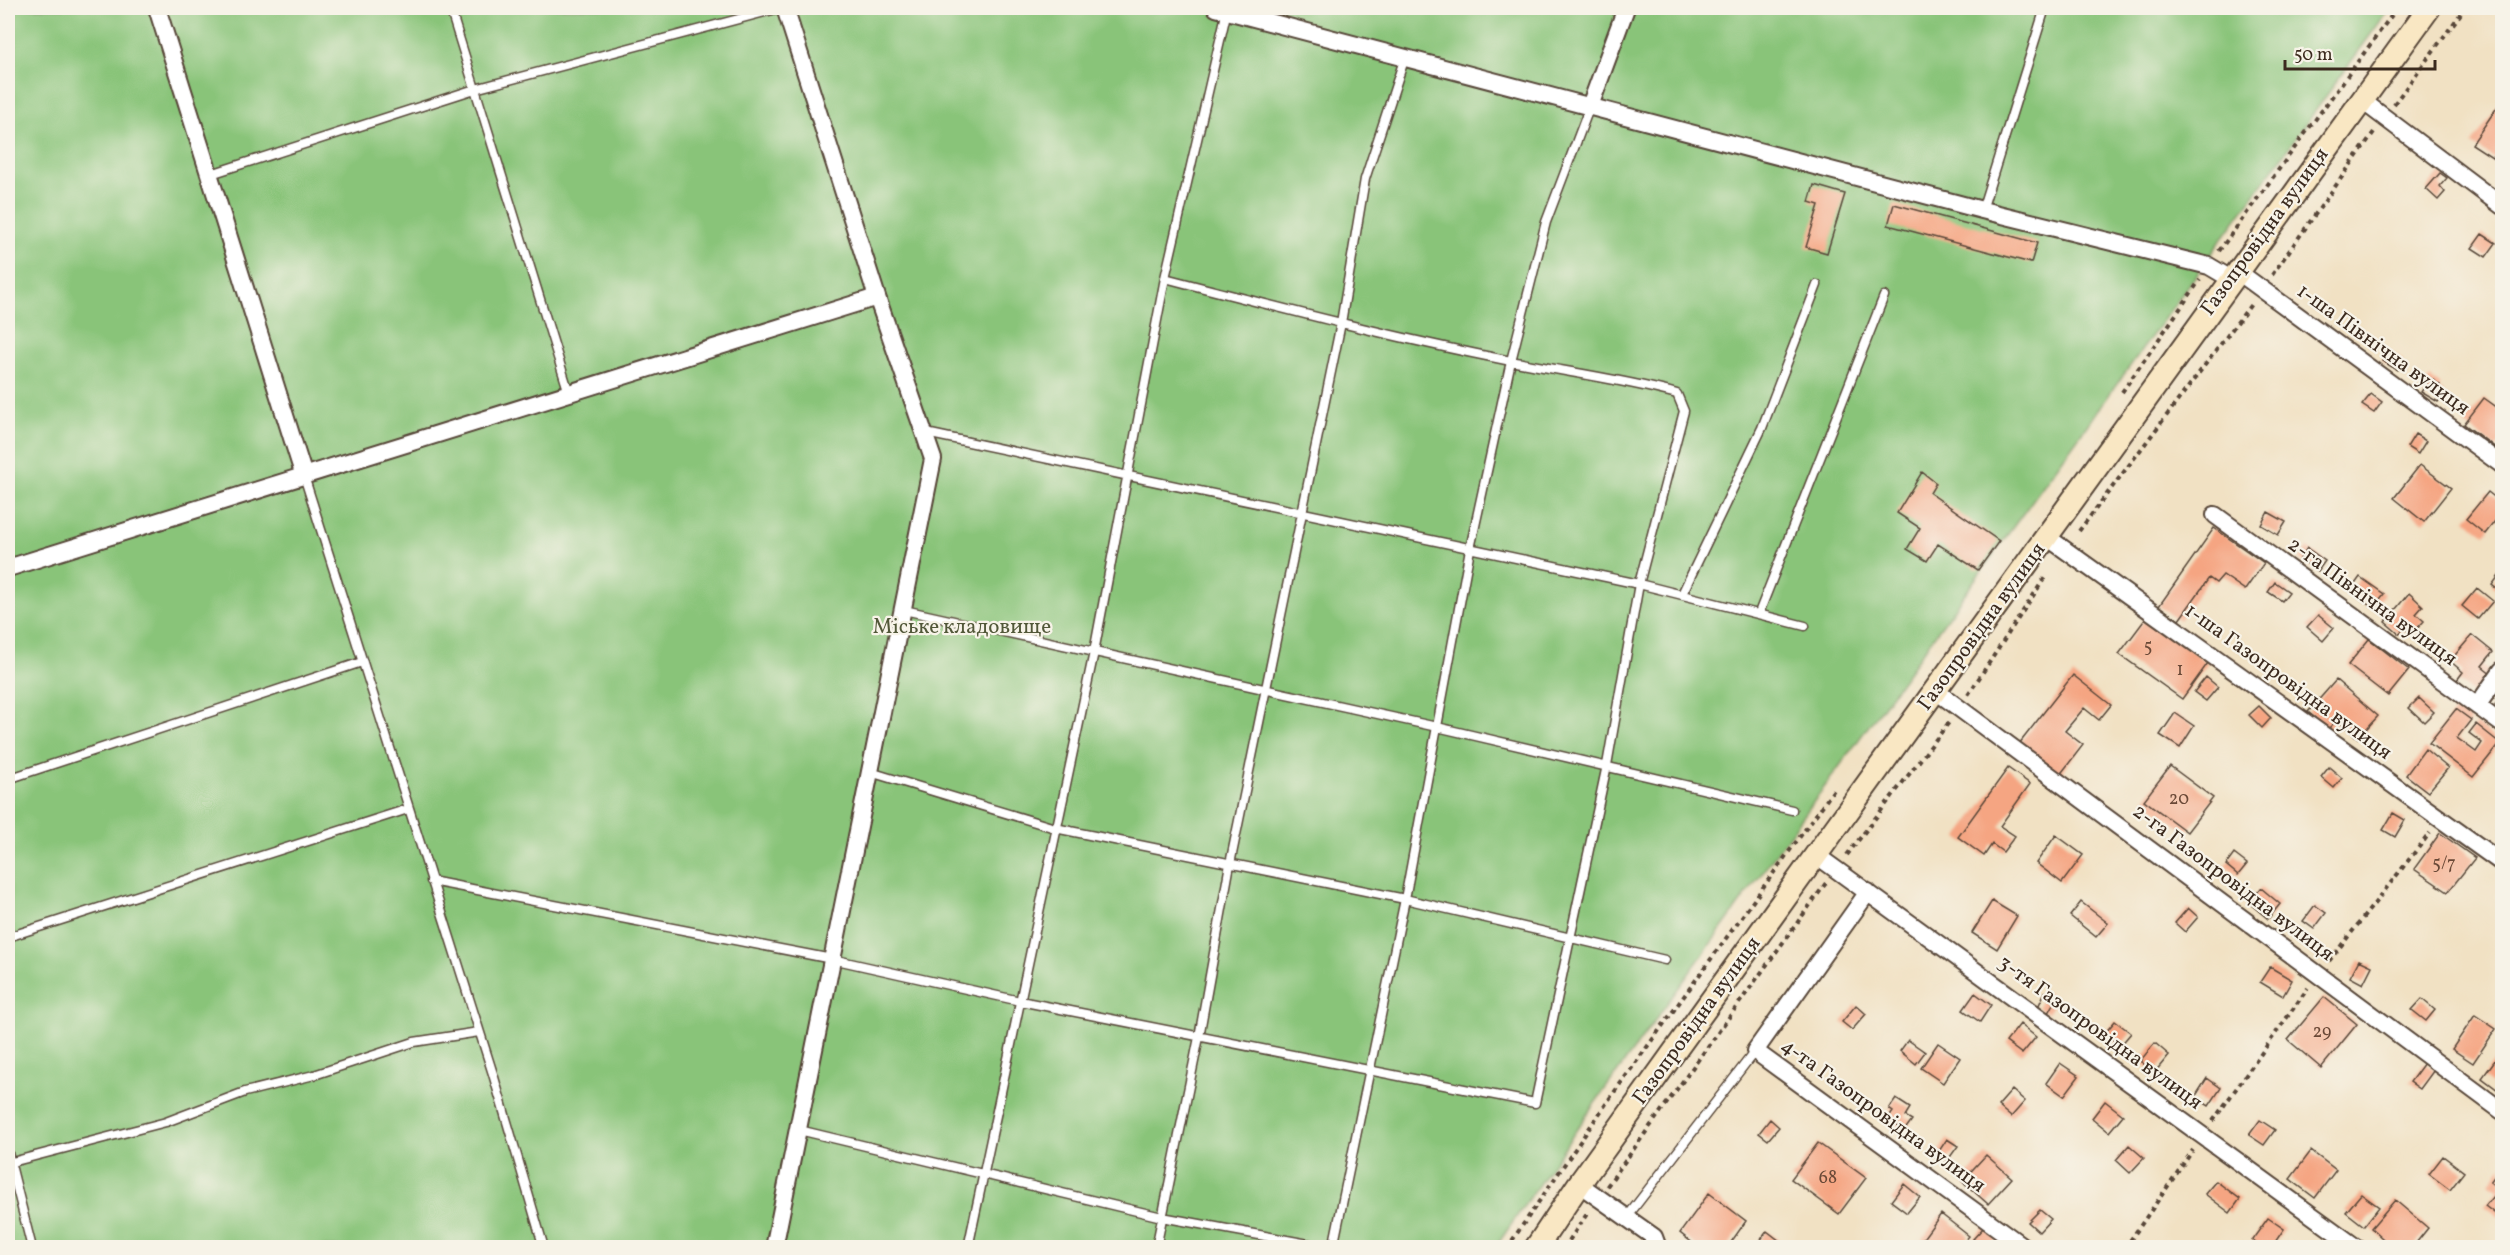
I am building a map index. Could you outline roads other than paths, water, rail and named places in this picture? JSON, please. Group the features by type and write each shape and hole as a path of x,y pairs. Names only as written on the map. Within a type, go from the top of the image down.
{"main road":[{"name":"Газопровідна вулиця","path":"1536,1248 1579,1184 1936,691 2055,543 2234,275 2360,99 2429,8"}],"street":[{"path":"157,8 304,476"},
{"path":"774,1248 933,459 926,433 877,297 785,8"},
{"path":"1590,106 1626,8"},
{"name":"1-ша Північна вулиця","path":"1231,10 1982,210 2209,266 2262,289 2502,465"},
{"path":"2360,99 2502,206"},
{"path":"8,568 877,297"},
{"name":"2-га Північна вулиця","path":"2216,515 2502,724"},
{"name":"1-ша Газопровідна вулиця","path":"2055,543 2502,863"},
{"path":"2477,706 2502,670"},
{"name":"2-га Газопровідна вулиця","path":"1936,691 2502,1111"},
{"name":"3-тя Газопровідна вулиця","path":"1816,855 2357,1248"},
{"name":"4-та Газопровідна вулиця","path":"1868,892 1755,1050 2025,1248"},
{"path":"1579,1184 1627,1217 1656,1242 1670,1248"}],"lane":[{"path":"450,8 569,393"},
{"path":"208,175 476,89 780,8"},
{"path":"1982,210 2045,8"},
{"path":"968,1248 1094,652 1165,278 1231,10"},
{"path":"1156,1248 1199,1037 1230,864 1341,323 1365,179 1405,57"},
{"path":"799,1130 1162,1216 1332,1248 1405,899 1470,549 1511,361 1546,222 1590,106"},
{"path":"431,881 832,959 1020,1001 1534,1103 1606,765 1639,584 1684,411 1682,402 1677,394 1644,385 1511,361 1341,323 1165,278"},
{"path":"1682,594 1762,428 1817,285"},
{"path":"1759,613 1884,296"},
{"path":"926,433 1639,584 1805,626"},
{"path":"304,476 479,1032 544,1248"},
{"path":"904,610 1606,765 1792,810"},
{"path":"8,779 362,662"},
{"path":"869,772 1055,828 1405,899 1665,960"},
{"path":"8,937 408,809"},
{"path":"32,1248 8,1159 166,1122 245,1092 314,1075 414,1042 479,1032"},
{"path":"1627,1217 1755,1050"}],"park label":[{"name":"Міське кладовище","path":"962,627"}]}
